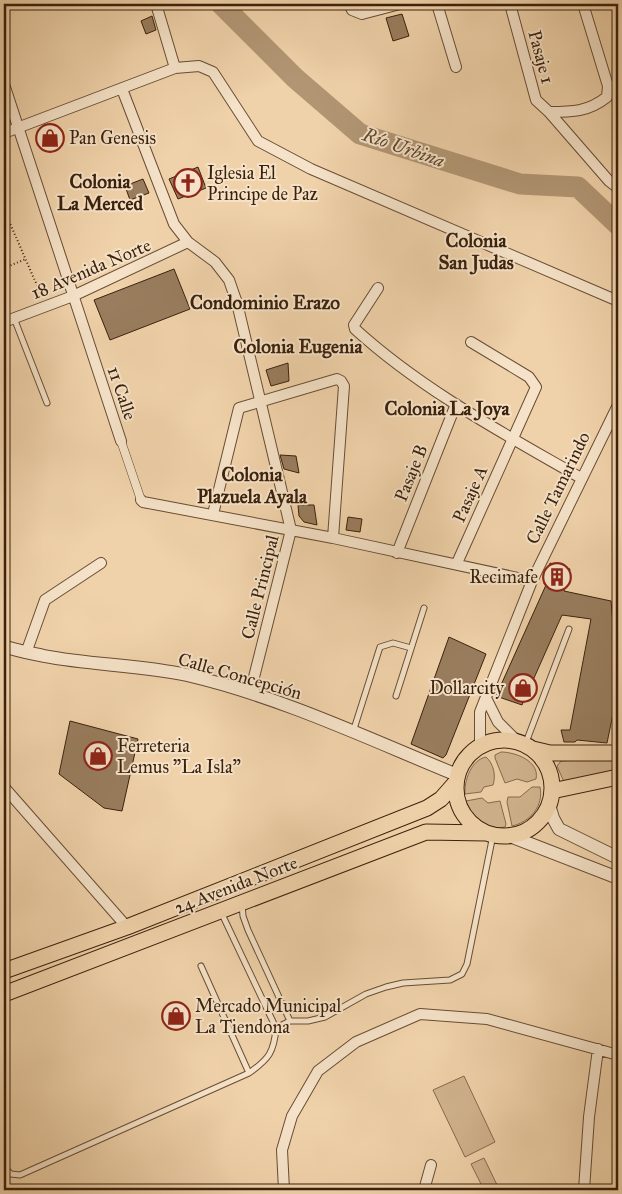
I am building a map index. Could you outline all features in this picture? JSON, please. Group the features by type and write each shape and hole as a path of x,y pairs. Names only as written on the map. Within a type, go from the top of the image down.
{"main road":[{"path":"525,745 547,767 551,798 542,818 531,828 510,836 490,834 474,825 464,815 458,801 457,779 465,761 480,747 498,740 525,745 550,753 618,753"},
{"path":"551,798 618,777"},
{"name":"24 Avenida Norte","path":"4,971 127,927 427,808 441,799 457,779"},
{"name":"24 Avenida Norte","path":"4,994 426,832 490,834"}],"street":[{"path":"156,4 176,68"},
{"path":"349,4 352,10 362,14 400,4"},
{"path":"437,4 456,67"},
{"name":"Pasaje 1","path":"510,4 536,100 609,181 618,188"},
{"path":"548,112 580,112 597,105 607,97 608,86 583,4"},
{"path":"4,133 176,68 199,66 213,72 258,141 311,169 618,301"},
{"name":"11 Calle","path":"4,84 141,500"},
{"name":"Calle Principal","path":"122,89 174,224 188,242 215,262 229,280 261,401 291,530 250,693"},
{"name":"18 Avenida Norte","path":"9,320 73,296 188,242"},
{"path":"378,288 354,325 354,329 386,357 456,404 581,478"},
{"name":"Pasaje A","path":"457,563 536,387 529,377 471,342"},
{"path":"213,514 236,412 243,406 337,379 344,386 334,538"},
{"name":"Pasaje B","path":"397,553 456,404"},
{"name":"Calle Tamarindo","path":"480,747 480,712 532,581 618,405"},
{"path":"141,500 143,502 334,538 397,553 457,563 532,581"},
{"path":"26,653 45,600 101,563"},
{"name":"Calle Concepción","path":"4,646 26,653 186,675 250,693 290,706 353,732 457,779"},
{"path":"486,698 498,722 525,745"},
{"path":"4,787 127,927"},
{"path":"551,798 553,818 559,829 618,858"},
{"path":"510,836 618,878"},
{"path":"284,1190 282,1150 292,1116 318,1071 356,1042 420,1014 487,1019 618,1055"},
{"path":"584,1190 598,1049"},
{"path":"424,1190 431,1165"}],"lane":[{"path":"9,320 47,403"},
{"path":"396,696 424,608"},
{"path":"525,745 569,630"},
{"path":"353,732 380,647 393,643 411,648"},
{"path":"276,1028 290,1021 308,1021 325,1017 366,994 386,987 403,983 450,980 462,974 467,964 490,834"},
{"path":"242,902 243,916 248,930 290,1021"},
{"path":"4,1167 11,1174 20,1175 249,1073 266,1061 275,1045 276,1028 221,911"},
{"path":"201,966 249,1073"}],"path":[{"path":"10,221 46,307"},
{"path":"4,268 26,259"}],"shaded area":[{"path":"507,752 525,759 534,767 536,779 527,782 517,779 505,783 495,758 495,755"},
{"path":"486,757 494,770 493,785 484,787 481,792 465,794 467,777 472,767 476,762"},
{"path":"618,758 618,771 564,782 557,766 561,761"},
{"path":"532,787 540,787 541,794 538,807 525,821 512,826 507,802 508,797 520,797"},
{"path":"482,798 488,803 500,801 506,824 505,827 498,828 486,825 468,807 466,801"},
{"path":"464,1076 495,1142 465,1157 433,1090"},
{"path":"484,1158 498,1187 484,1190 471,1164"}],"building":[{"path":"402,14 409,36 393,41 386,18"},
{"path":"152,16 156,30 146,34 141,21"},
{"name":"Iglesia El Principe de Paz","path":"198,167 206,188 178,199 169,179"},
{"path":"143,179 149,193 130,200 125,186"},
{"path":"174,269 190,309 110,340 94,300"},
{"path":"288,363 289,381 271,386 266,370"},
{"path":"280,455 296,456 299,473 284,469"},
{"path":"298,505 314,505 317,525 304,522 299,516"},
{"path":"348,517 362,519 360,532 346,530"},
{"path":"550,563 570,569 564,591 611,601 616,662 615,704 607,743 577,740 575,742 564,742 561,730 570,730 591,619 562,615 522,705 496,696 546,585 544,584"},
{"path":"449,637 486,654 446,755 443,758 411,744"},
{"name":"Ferreteria Lemus \"La Isla\"","path":"70,721 138,739 122,811 104,808 59,774"}],"waterway":[{"name":"Río Urbina","path":"221,4 295,78 360,134 520,184 578,187 618,225"}],"place":[{"name":"Pan Genesis","path":"50,138"},
{"name":"Iglesia El Principe de Paz","path":"188,183"},
{"name":"Recimafe","path":"557,577"},
{"name":"Dollarcity","path":"523,688"},
{"name":"Ferreteria Lemus \"La Isla\"","path":"98,756"},
{"name":"Mercado Municipal La Tiendona","path":"176,1016"}],"district":[{"name":"Colonia La Merced","path":"100,192"},
{"name":"Colonia San Judas","path":"476,251"},
{"name":"Condominio Erazo","path":"265,302"},
{"name":"Colonia Eugenia","path":"298,346"},
{"name":"Colonia La Joya","path":"447,408"},
{"name":"Colonia Plazuela Ayala","path":"252,485"}]}
